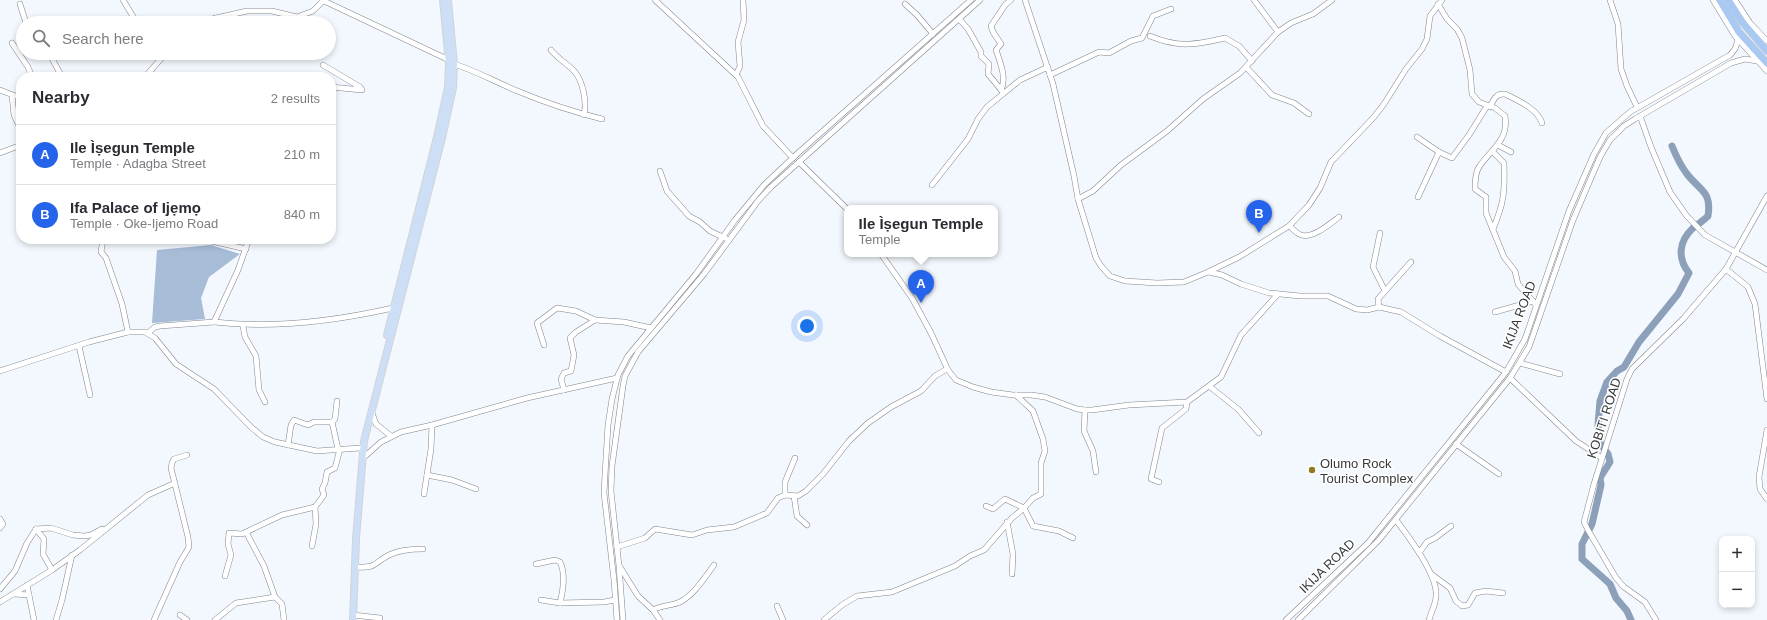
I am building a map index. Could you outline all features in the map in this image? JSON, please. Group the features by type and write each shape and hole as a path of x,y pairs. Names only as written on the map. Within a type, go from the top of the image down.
{"highway":[{"path":"1720,0 1739,32 1767,63"},
{"path":"1728,0 1742,22 1767,50"}],"main road":[{"path":"352,618 355,492 360,448 448,87 451,62 443,0"},
{"path":"352,618 364,441 442,138 453,88 448,0"}],"street":[{"path":"123,0 133,16"},
{"path":"300,16 312,11 323,0 451,62 519,92 572,112 602,119"},
{"path":"655,0 736,75 763,126 793,158"},
{"path":"736,75 740,66 738,42 744,20 743,0"},
{"path":"623,620 617,547 612,532 604,493 608,425 617,378 628,356 696,274 749,202 793,158 971,0"},
{"path":"617,620 612,532 612,466 625,376 638,352 704,274 758,201 799,162 980,0"},
{"path":"1002,91 1003,67 996,50 1001,44 991,26 1005,5 1011,0"},
{"path":"1025,0 1048,67 1074,176 1078,200 1096,258 1110,276 1126,281 1164,282 1184,282 1208,272 1239,257 1289,226 1309,205 1320,188 1331,162 1374,117 1406,69 1426,44 1430,16 1440,2"},
{"path":"1254,0 1278,32"},
{"path":"1078,200 1092,191 1121,165 1246,67 1278,32 1291,23 1314,13 1332,0"},
{"path":"1610,0 1617,18 1621,68 1627,86 1637,107"},
{"path":"1713,0 1738,40 1767,72"},
{"path":"1735,0 1746,17 1767,41"},
{"path":"1440,2 1447,19 1457,29 1462,38 1470,70 1472,94 1479,102 1502,112 1505,116 1506,128 1498,145 1478,168 1475,187 1476,191 1486,197 1486,213 1504,257 1515,271 1518,284 1535,303 1495,312"},
{"path":"20,4 24,16"},
{"path":"905,4 917,15 933,34"},
{"path":"1050,75 1099,52 1109,53 1131,41 1142,38 1153,16 1171,8"},
{"path":"230,16 247,11 272,11 293,16"},
{"path":"959,19 968,29 981,52 981,56 989,64 988,74 1002,91"},
{"path":"1761,35 1767,34"},
{"path":"1150,36 1174,43 1199,45 1225,38 1239,46 1252,61"},
{"name":"IKIJA ROAD","path":"1286,620 1368,543 1506,372 1525,339 1535,303 1569,211 1594,154 1606,133 1637,107 1730,55 1735,49 1738,40"},
{"path":"12,43 16,49"},
{"path":"551,50 557,58 575,72 580,81 583,91 585,108 584,114"},
{"name":"IKIJA ROAD","path":"1298,620 1366,554 1396,520 1510,378 1520,363 1529,347 1573,220 1600,157 1617,132 1640,116 1732,63 1745,59 1757,61"},
{"path":"23,60 30,72"},
{"path":"53,60 59,72"},
{"path":"149,72 160,60"},
{"path":"323,65 335,72"},
{"path":"932,185 968,139 978,119 1002,91 1020,80 1048,67"},
{"path":"1246,67 1272,95 1294,103 1309,114"},
{"path":"336,72 360,86 362,90 336,88"},
{"path":"0,90 16,96"},
{"path":"1417,137 1439,152 1452,158 1488,106 1500,93 1505,94 1530,109 1540,117 1542,122"},
{"path":"12,95 14,115 16,119"},
{"path":"1640,116 1670,192 1694,224 1699,230 1767,270"},
{"path":"1498,145 1511,152"},
{"path":"0,153 16,147"},
{"path":"1418,197 1439,152"},
{"path":"1492,229 1503,201 1505,182 1504,163 1493,152"},
{"path":"799,162 844,206"},
{"path":"660,171 667,191 689,216 700,222 710,231 729,240"},
{"name":"KOBITI ROAD","path":"1656,620 1645,602 1624,587 1616,578 1588,532 1584,522 1585,518 1604,450 1632,369 1683,320 1726,269 1767,196"},
{"path":"1289,226 1303,236 1323,230 1339,217"},
{"path":"1380,232 1373,267 1385,291"},
{"path":"103,244 102,254 106,258 122,304 128,332"},
{"path":"227,244 246,248"},
{"path":"214,322 238,270 247,244"},
{"path":"883,257 912,298 931,333 947,369 952,376 961,383 991,392 1045,397 1077,409 1085,410 1129,405 1187,402 1221,377 1241,335 1278,294"},
{"path":"1379,307 1378,298 1411,262"},
{"path":"1726,269 1748,287 1755,304 1767,400"},
{"path":"1208,272 1222,274 1240,284 1278,294 1328,296 1361,310 1379,307 1401,312 1440,336 1506,372"},
{"path":"148,333 155,327 160,326 214,322 243,326 353,317 393,308"},
{"path":"544,345 537,323 557,308 576,311 595,320 624,322 651,328"},
{"path":"564,390 561,379 564,373 572,371 574,355 570,338 576,332 595,320"},
{"path":"243,326 245,337 256,356 259,390 265,402"},
{"path":"0,371 79,346 128,332 139,331 148,333 155,338 176,364 214,389 251,427 263,437 275,442 317,451 360,448"},
{"path":"79,346 90,395"},
{"path":"1520,363 1560,374"},
{"path":"617,547 644,538 655,529 692,535 707,530 734,527 767,513 778,498 794,496 806,491 814,485 849,441 868,423 891,407 921,391 935,376 947,369"},
{"path":"362,460 373,448 391,436 401,432 432,425 504,404 617,378"},
{"path":"1510,378 1576,441 1602,458"},
{"path":"1209,386 1238,409 1259,433"},
{"path":"824,620 842,605 857,596 892,592 955,566 970,556 984,550 1007,522 1024,508 1033,498 1042,493 1041,463 1045,451 1038,424 1033,411 1016,395"},
{"path":"312,546 316,524 316,507 324,495 322,489 325,483 326,472 335,468 339,449 332,422 335,419 337,401"},
{"path":"1159,482 1151,479 1150,476 1156,462 1162,428 1186,409 1187,402"},
{"path":"371,410 376,424 391,436"},
{"path":"1085,410 1084,431 1093,451 1096,472"},
{"path":"288,445 291,425 294,420 308,425 314,422 332,422"},
{"path":"424,494 431,449 432,425"},
{"path":"1767,430 1759,477 1760,489 1767,499"},
{"path":"1456,444 1499,474"},
{"path":"154,620 159,612 180,562 189,547 188,537 174,483 172,463 174,459 187,455"},
{"path":"785,496 785,482 795,458"},
{"path":"427,475 452,480 476,489"},
{"path":"0,602 52,570 148,494 174,483"},
{"path":"794,496 797,516 807,525"},
{"path":"986,506 992,509 1005,499 1024,508 1033,526 1059,531 1073,538"},
{"path":"225,576 232,555 228,544 230,534 242,534 282,515 316,507"},
{"path":"0,519 3,524 0,528"},
{"path":"1396,520 1419,553 1431,574 1436,596 1429,620"},
{"path":"36,528 51,528 73,535 88,536 115,521"},
{"path":"1007,522 1013,554 1012,574"},
{"path":"1419,553 1427,542 1451,526"},
{"path":"36,528 44,539 43,554 52,570"},
{"path":"0,589 15,571 27,543 36,528"},
{"path":"246,532 264,566 275,597 282,604 284,620"},
{"path":"355,568 368,568 374,566 388,556 401,551 423,549"},
{"path":"56,620 72,555"},
{"path":"536,564 555,560 560,562 562,567 563,593 560,603"},
{"path":"653,610 660,606 681,601 700,583 714,565"},
{"path":"619,566 638,596 653,610 660,620"},
{"path":"1431,574 1450,588 1456,601 1462,606 1468,605 1475,593 1486,591 1503,593"},
{"path":"27,585 34,620"},
{"path":"14,594 29,595"},
{"path":"215,620 236,603 275,597"},
{"path":"541,600 560,603 604,602 616,600"},
{"path":"777,606 782,620"},
{"path":"180,615 187,620"},
{"path":"352,618 380,618"}],"shaded area":[{"path":"211,245 240,254 209,277 201,298 205,319 152,323 157,250"}],"waterway":[{"path":"1631,620 1627,611 1616,598 1610,584 1582,559 1582,544 1592,524 1601,485 1600,478 1610,462 1608,454 1600,443 1598,425 1600,401 1607,382 1617,371 1624,367 1639,342 1678,294 1689,273 1681,256 1682,244 1688,233 1708,216 1709,208 1707,196 1685,171 1672,146"}],"place":[{"name":"Ifa Palace of Ijẹmọ","path":"1259,233"},
{"name":"Ile Ìṣegun Temple","path":"921,303"},
{"name":"Olumo Rock Tourist Complex","path":"1312,470"}]}
